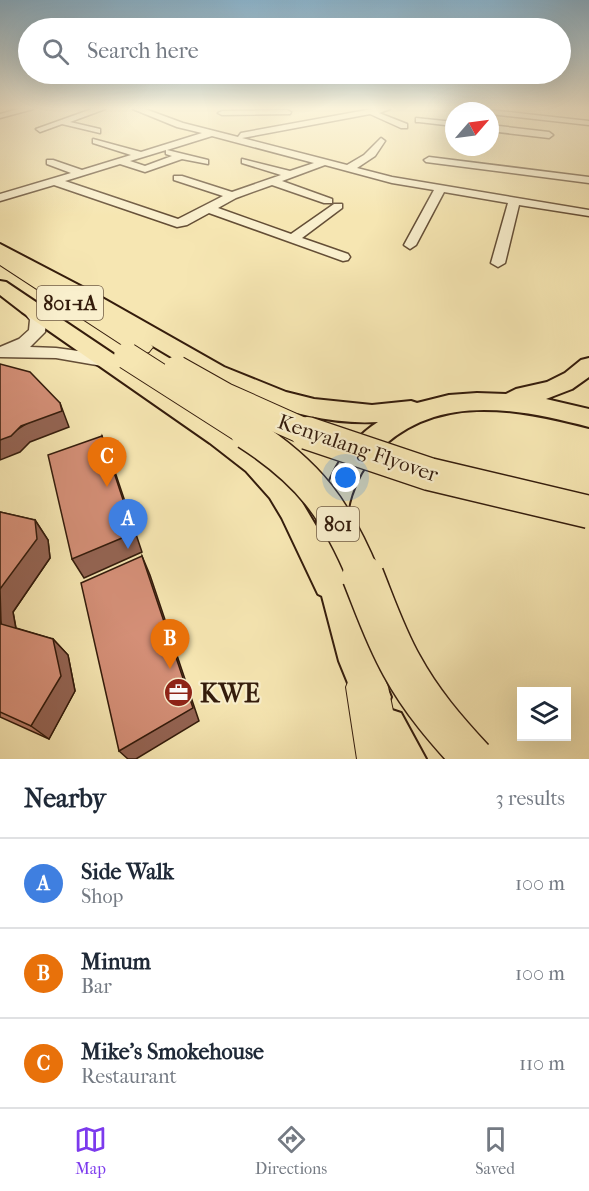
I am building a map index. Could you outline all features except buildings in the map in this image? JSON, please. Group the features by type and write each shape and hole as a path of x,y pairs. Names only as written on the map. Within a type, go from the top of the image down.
{"highway":[{"name":"801-1A","path":"0,258 125,355"},
{"path":"0,272 125,355"},
{"name":"Kenyalang Flyover","path":"125,355 334,443 438,477 589,512"},
{"name":"Kenyalang Flyover","path":"125,355 256,438 304,477 329,507 343,532 386,633 411,683 438,719 473,759"},
{"path":"366,687 380,759"}],"main road":[{"path":"0,249 221,374 279,399 319,409 349,413 429,408"},
{"path":"0,286 29,308 125,355 244,455 280,490 293,510 342,611"},
{"path":"406,759 366,687 342,611 333,568 330,528 341,482 350,464 368,442 403,417 451,403 543,393 574,380 589,365"},
{"path":"244,455 274,458 292,447 299,436 299,421 279,399"},
{"path":"478,401 512,402 589,418"}],"street":[{"path":"116,144 139,154"},
{"path":"0,198 174,144"},
{"path":"265,144 392,180 589,213"},
{"path":"349,168 368,159 379,144"},
{"path":"158,149 205,162"},
{"path":"119,161 145,169 181,156"},
{"path":"429,160 589,180"},
{"path":"245,161 289,174"},
{"path":"50,162 81,173"},
{"path":"53,181 177,223 232,196 325,162"},
{"path":"178,178 232,196"},
{"path":"271,181 333,204 292,238"},
{"path":"410,245 440,189"},
{"path":"498,263 514,201"},
{"path":"210,208 343,257"},
{"path":"0,352 15,348 37,332 38,320 29,308"},
{"path":"0,352 125,355"}],"place":[{"name":"Mike's Smokehouse","path":"107,487"},
{"name":"Side Walk","path":"128,549"},
{"name":"Minum","path":"170,669"},
{"name":"KWE","path":"179,693"}]}
